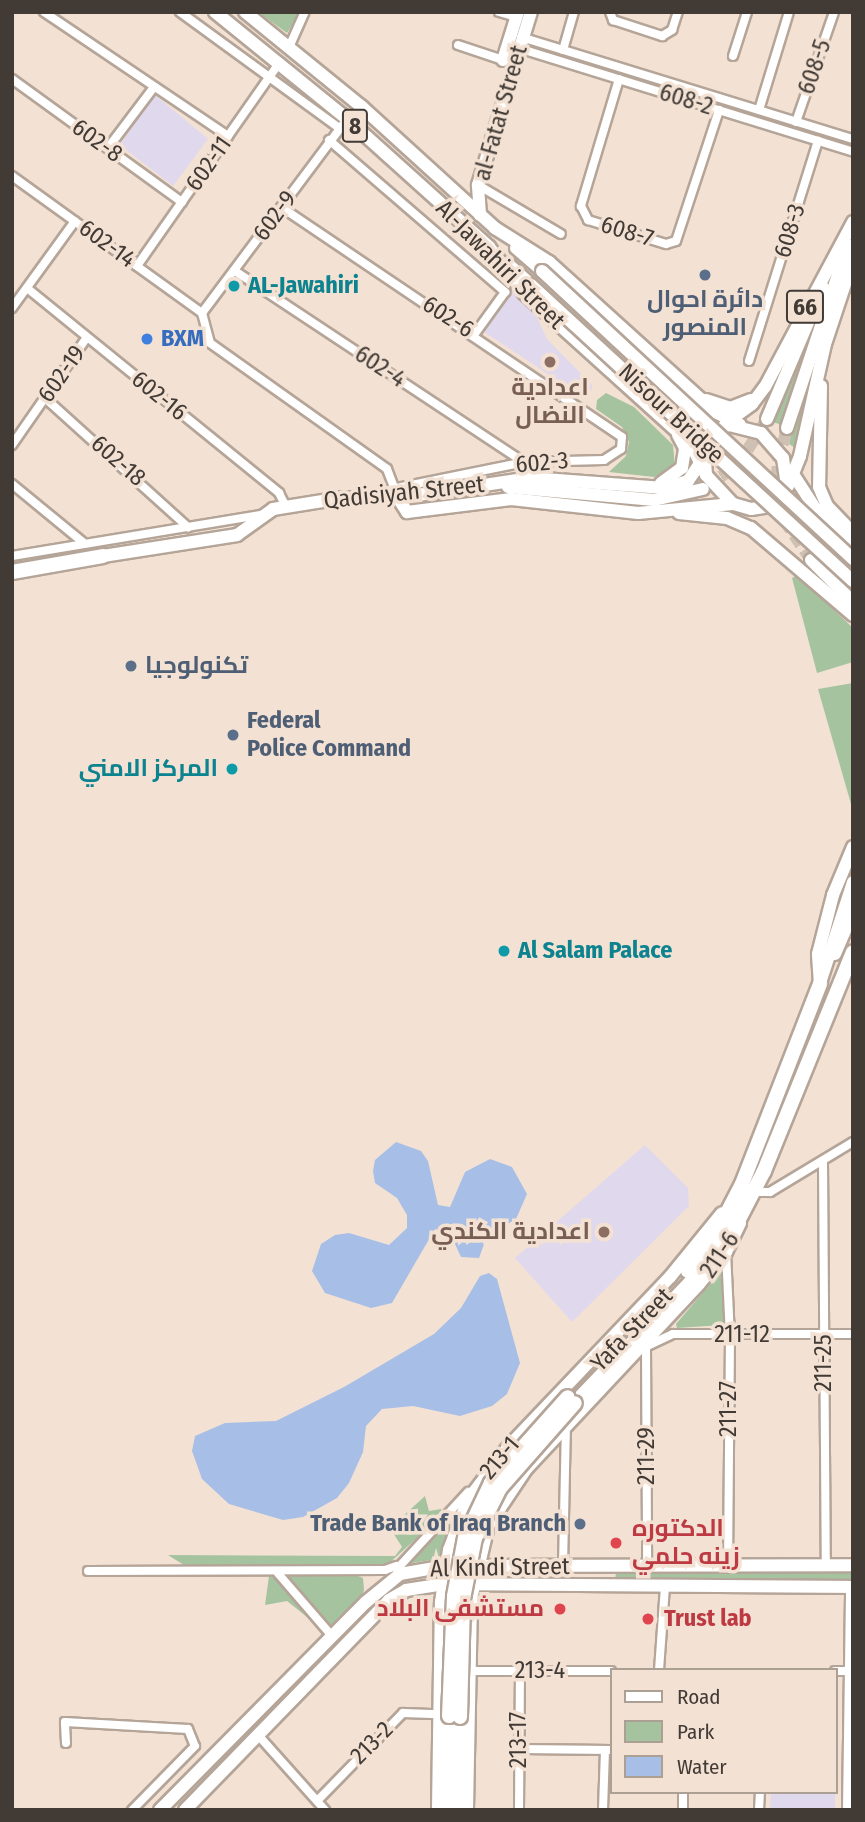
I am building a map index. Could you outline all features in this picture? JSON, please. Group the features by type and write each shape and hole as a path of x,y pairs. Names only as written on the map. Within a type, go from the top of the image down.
{"highway":[{"path":"12,572 103,556"},
{"name":"Yafa Street","path":"447,1810 449,1715 463,1599 475,1538 500,1488 572,1400 690,1283 749,1192 853,952"},
{"name":"Yafa Street","path":"749,1192 822,978"},
{"name":"Yafa Street","path":"449,1715 458,1810"}],"main road":[{"name":"Al-Jawahiri Street","path":"215,12 280,62 343,123 489,247 524,293 675,428 696,450 703,467"},
{"name":"Al-Jawahiri Street","path":"245,12 290,45 495,228 549,262 729,425"},
{"name":"al-Fatat Street","path":"503,60 531,12"},
{"name":"al-Fatat Street","path":"480,215 478,185 515,41 517,15"},
{"name":"66","path":"729,425 760,395 853,222"},
{"name":"Nisour Bridge","path":"495,228 853,559"},
{"name":"66","path":"787,428 853,229"},
{"name":"Nisour Bridge","path":"489,247 853,583"},
{"path":"767,419 837,253"},
{"name":"66","path":"782,495 794,475 825,344 853,261"},
{"path":"825,344 819,487 827,515"},
{"path":"697,396 730,408 760,395"},
{"path":"675,428 692,436 702,432 706,412 697,396"},
{"path":"847,536 810,499 780,453 761,433 729,425 707,439 703,467 733,504 791,527 853,583"},
{"path":"636,486 669,481 682,468 685,448 675,428"},
{"path":"804,440 801,472 810,499 847,536"},
{"path":"751,509 770,506 782,495 788,478 780,453"},
{"name":"Qadisiyah Street","path":"103,556 237,535 263,515 286,507 341,498 472,487 531,478 636,486 682,484 703,467"},
{"path":"472,487 543,488 654,500 703,489"},
{"path":"819,487 847,536"},
{"name":"Qadisiyah Street","path":"397,493 407,512 531,499 625,512 665,512 708,503 733,504"},
{"path":"665,512 727,519 751,528 853,615"},
{"path":"811,560 853,602"},
{"name":"Yafa Street","path":"822,978 818,954 833,895 853,847"},
{"path":"822,978 853,882"},
{"path":"822,978 853,912"},
{"name":"211-6","path":"476,1566 497,1508 544,1450 641,1349 726,1252 749,1192"},
{"name":"213-1","path":"439,1810 449,1715 443,1584 456,1526 476,1486 509,1446 749,1192"},
{"name":"Al Kindi Street","path":"160,1810 398,1570 446,1566 853,1564"},
{"path":"467,1810 469,1671 476,1566"},
{"path":"594,1566 598,1576 594,1586"},
{"path":"612,1586 608,1577 614,1566"},
{"name":"Al Kindi Street","path":"185,1810 389,1600 406,1590 443,1584 852,1587"},
{"path":"345,1623 356,1633"},
{"path":"315,1653 327,1664"}],"street":[{"path":"44,12 228,136"},
{"path":"180,12 268,77 343,123"},
{"path":"290,45 305,12"},
{"path":"499,12 517,15"},
{"path":"563,50 575,12"},
{"path":"610,12 614,20 662,36 672,30 678,12"},
{"path":"733,56 747,12"},
{"path":"758,110 789,12"},
{"name":"608-5","path":"800,135 800,123 834,12"},
{"name":"608-2","path":"515,41 563,50 853,139"},
{"name":"608-2","path":"515,41 619,79 853,152"},
{"path":"458,45 503,60"},
{"name":"602-11","path":"137,266 280,62"},
{"name":"602-8","path":"12,79 183,202"},
{"name":"608-7","path":"619,79 581,206 588,220 666,244 676,241 719,110"},
{"path":"108,148 155,87"},
{"name":"602-9","path":"202,313 343,123"},
{"path":"329,140 504,295 474,335"},
{"name":"608-3","path":"749,361 818,141"},
{"name":"602-14","path":"12,176 202,313"},
{"name":"608-7","path":"478,185 561,234"},
{"name":"602-6","path":"281,207 615,429"},
{"path":"12,308 75,221"},
{"name":"602-4","path":"235,271 524,462"},
{"name":"602-16","path":"27,288 279,493 286,507"},
{"path":"202,313 210,343 387,469 397,493"},
{"name":"602-19","path":"12,445 87,337"},
{"name":"602-18","path":"45,398 188,527"},
{"name":"602-3","path":"397,493 524,462 614,457 622,442 615,429"},
{"path":"12,484 85,544"},
{"path":"12,556 263,515"},
{"path":"749,1192 770,1192 853,1142"},
{"name":"211-25","path":"823,1162 826,1565"},
{"name":"211-27","path":"726,1252 730,1336 728,1565"},
{"name":"211-12","path":"641,1349 673,1334 853,1334"},
{"name":"211-29","path":"641,1349 647,1566"},
{"path":"563,1566 566,1427"},
{"path":"544,1450 557,1450 566,1460"},
{"path":"88,1572 398,1570 476,1486"},
{"path":"276,1571 332,1636"},
{"path":"659,1668 665,1587"},
{"path":"847,1810 852,1587"},
{"name":"213-4","path":"469,1671 610,1671"},
{"name":"213-17","path":"519,1810 520,1671"},
{"name":"213-2","path":"317,1801 403,1713 449,1715"},
{"path":"66,1743 65,1722 188,1729 195,1746 132,1810"},
{"path":"258,1735 324,1810"},
{"path":"520,1749 608,1750 603,1810"}],"shaded area":[{"path":"154,94 208,139 173,186 120,145"},
{"name":"اعدادية النضال","path":"512,292 533,309 547,339 593,386 586,399 484,332"},
{"name":"اعدادية الكندي","path":"645,1145 688,1188 689,1206 572,1322 515,1258"},
{"path":"771,1794 835,1794 835,1810 770,1810"}],"green space":[{"path":"258,12 301,12 287,33"},
{"path":"829,322 797,449 789,444 792,431"},
{"path":"810,340 782,425 773,422"},
{"path":"606,393 634,407 673,445 675,467 654,477 609,472 626,456 629,442 622,427 596,409 597,400"},
{"path":"797,575 853,628 853,662 817,673 792,578"},
{"path":"853,683 853,804 851,804 818,689"},
{"path":"723,1269 723,1325 677,1328 676,1324"},
{"path":"425,1496 429,1511 441,1509 441,1516 385,1567 187,1567 168,1555 395,1556 402,1547 390,1528"},
{"path":"462,1501 444,1558 406,1564"},
{"path":"616,1573 853,1573 853,1579 615,1580"},
{"path":"269,1576 358,1576 363,1578 364,1590 361,1599 327,1633 287,1601 265,1605"}],"water":[{"path":"396,1142 421,1151 428,1161 438,1205 450,1207 465,1172 490,1159 512,1167 527,1194 516,1219 487,1236 479,1258 461,1257 450,1233 435,1229 392,1303 371,1308 325,1293 312,1271 321,1244 335,1235 349,1233 389,1245 407,1228 407,1215 397,1198 375,1183 373,1171 375,1160"},
{"path":"489,1273 497,1279 520,1363 507,1394 492,1406 460,1416 413,1406 382,1409 366,1426 363,1452 349,1483 337,1498 303,1517 283,1520 229,1504 202,1479 192,1451 195,1436 225,1423 276,1421 344,1387 434,1334 461,1308 480,1276"}],"tunnel":[{"path":"706,487 738,465 767,419"},
{"path":"776,496 778,462 787,428"},
{"path":"784,520 811,560"}],"place":[{"name":"دائرة احوال المنصور","path":"705,275"},
{"name":"AL-Jawahiri","path":"234,286"},
{"name":"BXM","path":"147,339"},
{"name":"اعدادية النضال","path":"550,362"},
{"name":"تكنولوجيا","path":"131,666"},
{"name":"Federal Police Command","path":"233,735"},
{"name":"المركز الامني","path":"232,769"},
{"name":"Al Salam Palace","path":"504,951"},
{"name":"اعدادية الكندي","path":"604,1232"},
{"name":"Trade Bank of Iraq Branch","path":"580,1524"},
{"name":"الدكتوره زينه حلمي","path":"616,1543"},
{"name":"مستشفى البلاد","path":"560,1609"},
{"name":"Trust lab","path":"648,1619"}]}
